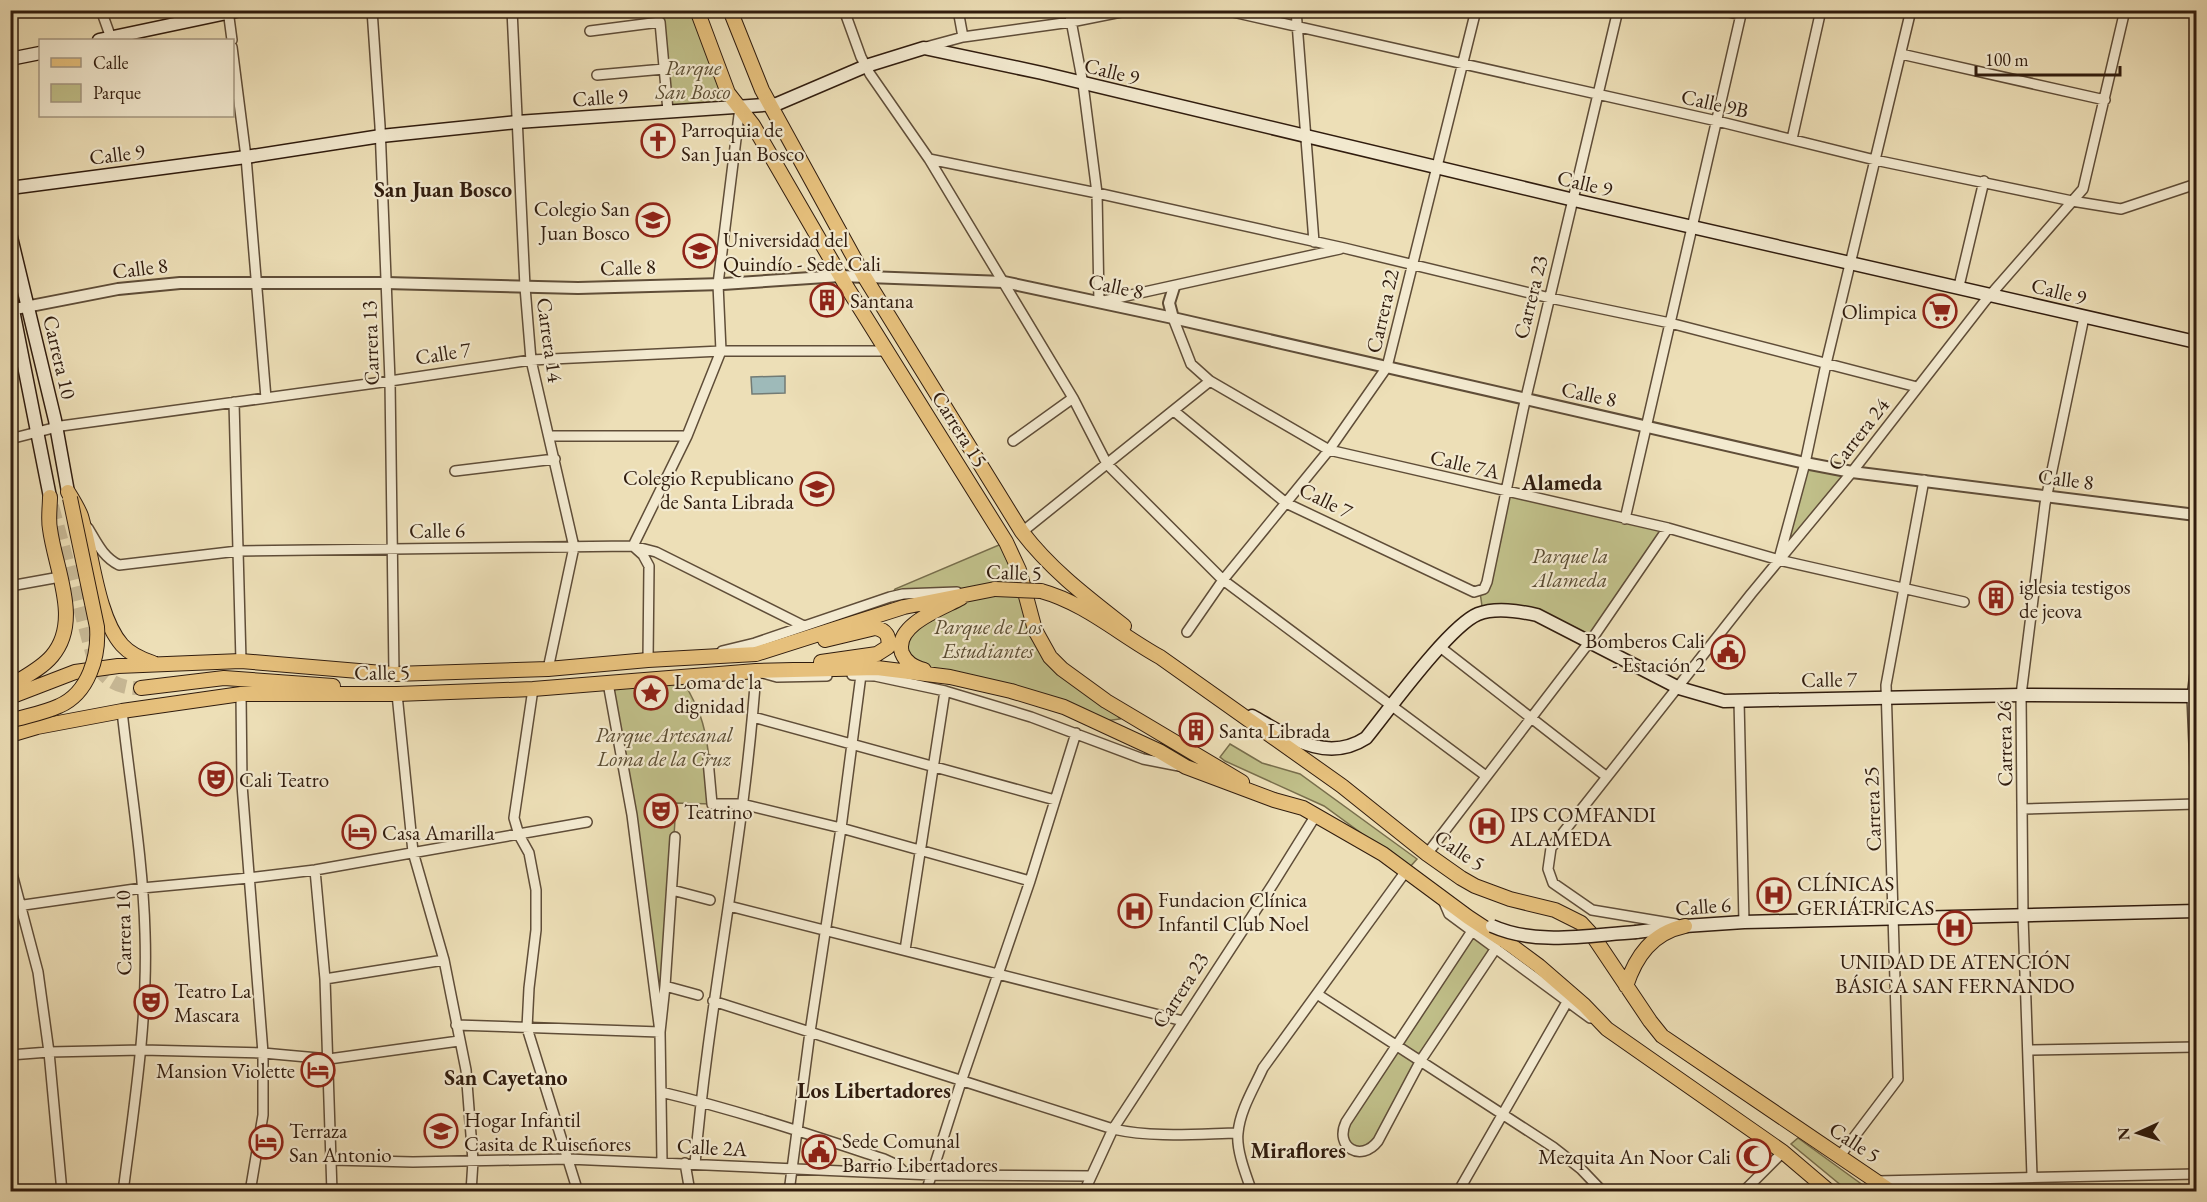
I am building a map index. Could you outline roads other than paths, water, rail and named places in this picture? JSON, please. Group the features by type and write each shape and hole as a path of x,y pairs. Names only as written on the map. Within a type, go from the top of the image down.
{"main road":[{"path":"105,39 242,10"},
{"name":"Carrera 15","path":"697,10 728,93 753,125 840,276 1006,542 1019,570 1035,630 1050,657 1062,669 1106,700 1222,769 1260,795"},
{"name":"Carrera 15","path":"730,10 770,105 864,276 1022,532 1064,579 1160,657"},
{"name":"Calle 9","path":"10,188 246,157 381,136 517,122 777,104 866,66 924,48 2196,342"},
{"path":"10,59 39,53"},
{"name":"Carrera 10","path":"10,233 56,427 69,495"},
{"name":"Carrera 10","path":"10,295 51,501"},
{"path":"69,495 80,514 104,610 112,631 131,653 158,664"},
{"path":"10,721 66,702 86,680 94,663 97,627 69,495"},
{"path":"10,686 46,662 62,640 66,616 50,528 51,501"},
{"name":"Calle 5","path":"10,697 65,675 87,670 158,664 241,662 394,674 548,669 756,654 904,607 995,589 1041,591 1094,615 1128,640 1160,657 1342,786 1427,854 1475,886 1510,899 1555,909 1575,919 1593,936 1654,1027 1667,1040 1892,1191"},
{"path":"952,683 911,664 903,654 902,643 908,629 915,623 974,592"},
{"name":"Calle 7","path":"1440,647 1465,621 1482,612 1518,611 1538,615 1678,688 1710,698 1739,700 2021,695 2194,696"},
{"path":"756,654 874,628 881,629 887,634 889,640 888,647 877,654 756,671"},
{"path":"1214,695 1302,744 1323,749 1342,749 1366,738 1440,647"},
{"name":"Calle 5","path":"10,735 37,727 122,711 241,694 374,692 397,694 533,689 756,671 877,668 1021,694 1097,722 1160,751 1186,767 1260,795 1304,808 1383,854 1539,966 1584,1005 1607,1029 1783,1152 1830,1191"},
{"path":"141,688 241,678 347,687 374,692"},
{"name":"Calle 6","path":"1490,929 1509,934 1544,938 1744,922 2196,911"},
{"path":"1626,986 1634,963 1648,945 1662,934 1684,926"}],"street":[{"path":"100,10 105,39"},
{"name":"Carrera 13","path":"372,10 381,136 390,381 394,674"},
{"name":"Carrera 14","path":"512,10 525,287 531,360 574,548 548,669"},
{"path":"844,10 866,66 929,159 1004,282 1073,398 1107,464 1223,580 1486,776"},
{"path":"958,10 963,37"},
{"path":"1069,10 1083,84 1097,192 1099,302 1344,248"},
{"path":"924,48 963,37 1071,22 1131,10"},
{"name":"Calle 9B","path":"1224,10 1717,121 1875,160 2072,201 2121,209 2196,184"},
{"path":"1296,10 1314,242"},
{"name":"Carrera 22","path":"1187,632 1223,580 1329,450 1387,367 1476,10"},
{"name":"Carrera 23","path":"1480,592 1487,582 1525,400 1618,10"},
{"path":"1625,519 1742,13 1720,10"},
{"path":"1792,139 1821,10"},
{"path":"1779,560 1805,463 1826,364 1911,10"},
{"name":"Carrera 24","path":"1684,926 1592,910 1553,883 1548,869 1551,848 1992,294 2083,189 2125,10"},
{"path":"228,12 232,39"},
{"path":"590,31 660,22 668,111"},
{"path":"1901,54 2105,100"},
{"path":"234,63 246,157 266,398"},
{"path":"597,75 664,69"},
{"path":"648,660 650,566 633,546 687,436 721,351 718,284 740,107"},
{"path":"929,159 1097,192 1550,298 1670,323 1917,387"},
{"path":"1959,286 1984,181"},
{"name":"Calle 8","path":"12,310 118,289 180,283 256,281 578,288 718,284 840,276 1004,282 1173,318 1805,463 1852,472 2196,515"},
{"path":"1173,318 1168,303 1174,287"},
{"name":"Carrera 26","path":"2032,1176 2023,916 2021,695 2046,496 2084,317"},
{"name":"Calle 7A","path":"1173,318 1191,364 1210,381 1329,450 1668,528 1779,560 1964,602"},
{"name":"Calle 7","path":"10,439 56,427 531,360 721,351 886,351"},
{"path":"1022,532 1210,381"},
{"path":"1013,441 1073,398"},
{"path":"234,402 241,662"},
{"name":"Calle 7","path":"1174,411 1286,503 1474,592 1480,592"},
{"path":"549,436 687,436"},
{"path":"455,471 555,459"},
{"name":"Carrera 25","path":"1839,1157 1898,1079 1886,686 1924,480"},
{"name":"Calle 6","path":"80,514 103,554 110,561 119,565 238,551 633,546 656,552 804,626"},
{"path":"1427,854 1589,642 1668,528"},
{"path":"10,585 60,577"},
{"name":"Calle 5","path":"702,657 755,643 903,594 974,592"},
{"path":"1440,647 1607,777"},
{"path":"2196,666 2194,696 2196,790"},
{"path":"695,1164 700,1101 713,1001 729,906 753,717 756,671"},
{"name":"Calle 5","path":"756,671 777,677 861,675 952,683 1143,759 1186,767"},
{"path":"789,1191 861,675"},
{"path":"608,683 632,815 660,1032 662,1162"},
{"path":"905,950 933,766 952,683"},
{"path":"533,689 514,818 529,853 536,890 536,930 527,1028 578,1191"},
{"path":"241,694 242,785 263,1053 263,1115 250,1191"},
{"path":"397,694 413,852 444,960 466,1070 473,1161 471,1191"},
{"path":"1739,700 1744,922"},
{"name":"Carrera 10","path":"122,711 145,934 142,1050 123,1191"},
{"path":"753,717 1055,800"},
{"path":"926,1191 1030,881 1076,733"},
{"path":"708,760 712,804 742,804 841,828 1030,881"},
{"path":"2023,809 2196,804"},
{"name":"Carrera 23","path":"1084,1191 1113,1129 1316,815"},
{"path":"15,906 142,888 315,870 587,822"},
{"path":"660,1032 675,837"},
{"path":"10,866 15,906 38,972 50,1052 62,1191"},
{"path":"315,870 325,979 332,1191"},
{"path":"1252,1191 1244,1170 1238,1133 1247,1102 1263,1068 1406,871"},
{"path":"672,890 710,900"},
{"name":"Calle 5","path":"1441,897 1449,914 1607,1029"},
{"path":"729,906 1183,1021"},
{"path":"1472,931 1342,1129 1345,1144 1351,1149 1366,1151 1373,1148 1421,1060 1496,948"},
{"path":"325,979 444,960"},
{"path":"665,986 698,995"},
{"path":"1317,994 1553,1147 1604,1191"},
{"path":"713,1001 1113,1129 1166,1135 1238,1133"},
{"path":"1458,1191 1567,1002"},
{"path":"456,1025 660,1032"},
{"path":"10,1055 142,1050 263,1053 329,1059 459,1041"},
{"path":"2028,1050 2196,1047"},
{"path":"661,1092 700,1101 797,1130 897,1165 905,1173"},
{"path":"1743,1191 1783,1152"},
{"name":"Calle 2A","path":"332,1160 412,1162 568,1159 932,1175 1091,1176"},
{"path":"685,1163 690,1191"},
{"path":"1877,1181 2196,1174"}],"water":[{"path":"785,376 785,393 752,394 751,377"}],"tunnel":[{"path":"52,506 95,663 114,683 141,688"}],"place":[{"name":"Parroquia de San Juan Bosco","path":"658,141"},
{"name":"Colegio San Juan Bosco","path":"653,220"},
{"name":"Universidad del Quindío - Sede Cali","path":"700,251"},
{"name":"Santana","path":"827,300"},
{"name":"Olimpica","path":"1940,311"},
{"name":"Colegio Republicano de Santa Librada","path":"817,489"},
{"name":"iglesia testigos de jeova","path":"1996,598"},
{"name":"Bomberos Cali - Estación 2","path":"1728,652"},
{"name":"Loma de la dignidad","path":"651,693"},
{"name":"Santa Librada","path":"1196,730"},
{"name":"Cali Teatro","path":"216,779"},
{"name":"Teatrino","path":"661,811"},
{"name":"IPS COMFANDI ALAMEDA","path":"1487,826"},
{"name":"Casa Amarilla","path":"359,832"},
{"name":"CLÍNICAS GERIÁTRICAS","path":"1774,895"},
{"name":"Fundacion Clínica Infantil Club Noel","path":"1135,911"},
{"name":"UNIDAD DE ATENCIÓN BÁSICA SAN FERNANDO","path":"1955,928"},
{"name":"Teatro La Mascara","path":"151,1002"},
{"name":"Mansion Violette","path":"318,1070"},
{"name":"Hogar Infantil Casita de Ruiseñores","path":"441,1131"},
{"name":"Terraza San Antonio","path":"266,1142"},
{"name":"Sede Comunal Barrio Libertadores","path":"819,1152"},
{"name":"Mezquita An Noor Cali","path":"1754,1156"}],"district":[{"name":"San Juan Bosco","path":"443,189"},
{"name":"Alameda","path":"1562,482"},
{"name":"San Cayetano","path":"506,1077"},
{"name":"Los Libertadores","path":"874,1090"},
{"name":"Miraflores","path":"1298,1150"}],"park label":[{"name":"Parque San Bosco","path":"693,79"},
{"name":"Parque la Alameda","path":"1570,567"},
{"name":"Parque de Los Estudiantes","path":"988,638"},
{"name":"Parque Artesanal Loma de la Cruz","path":"664,746"}]}
